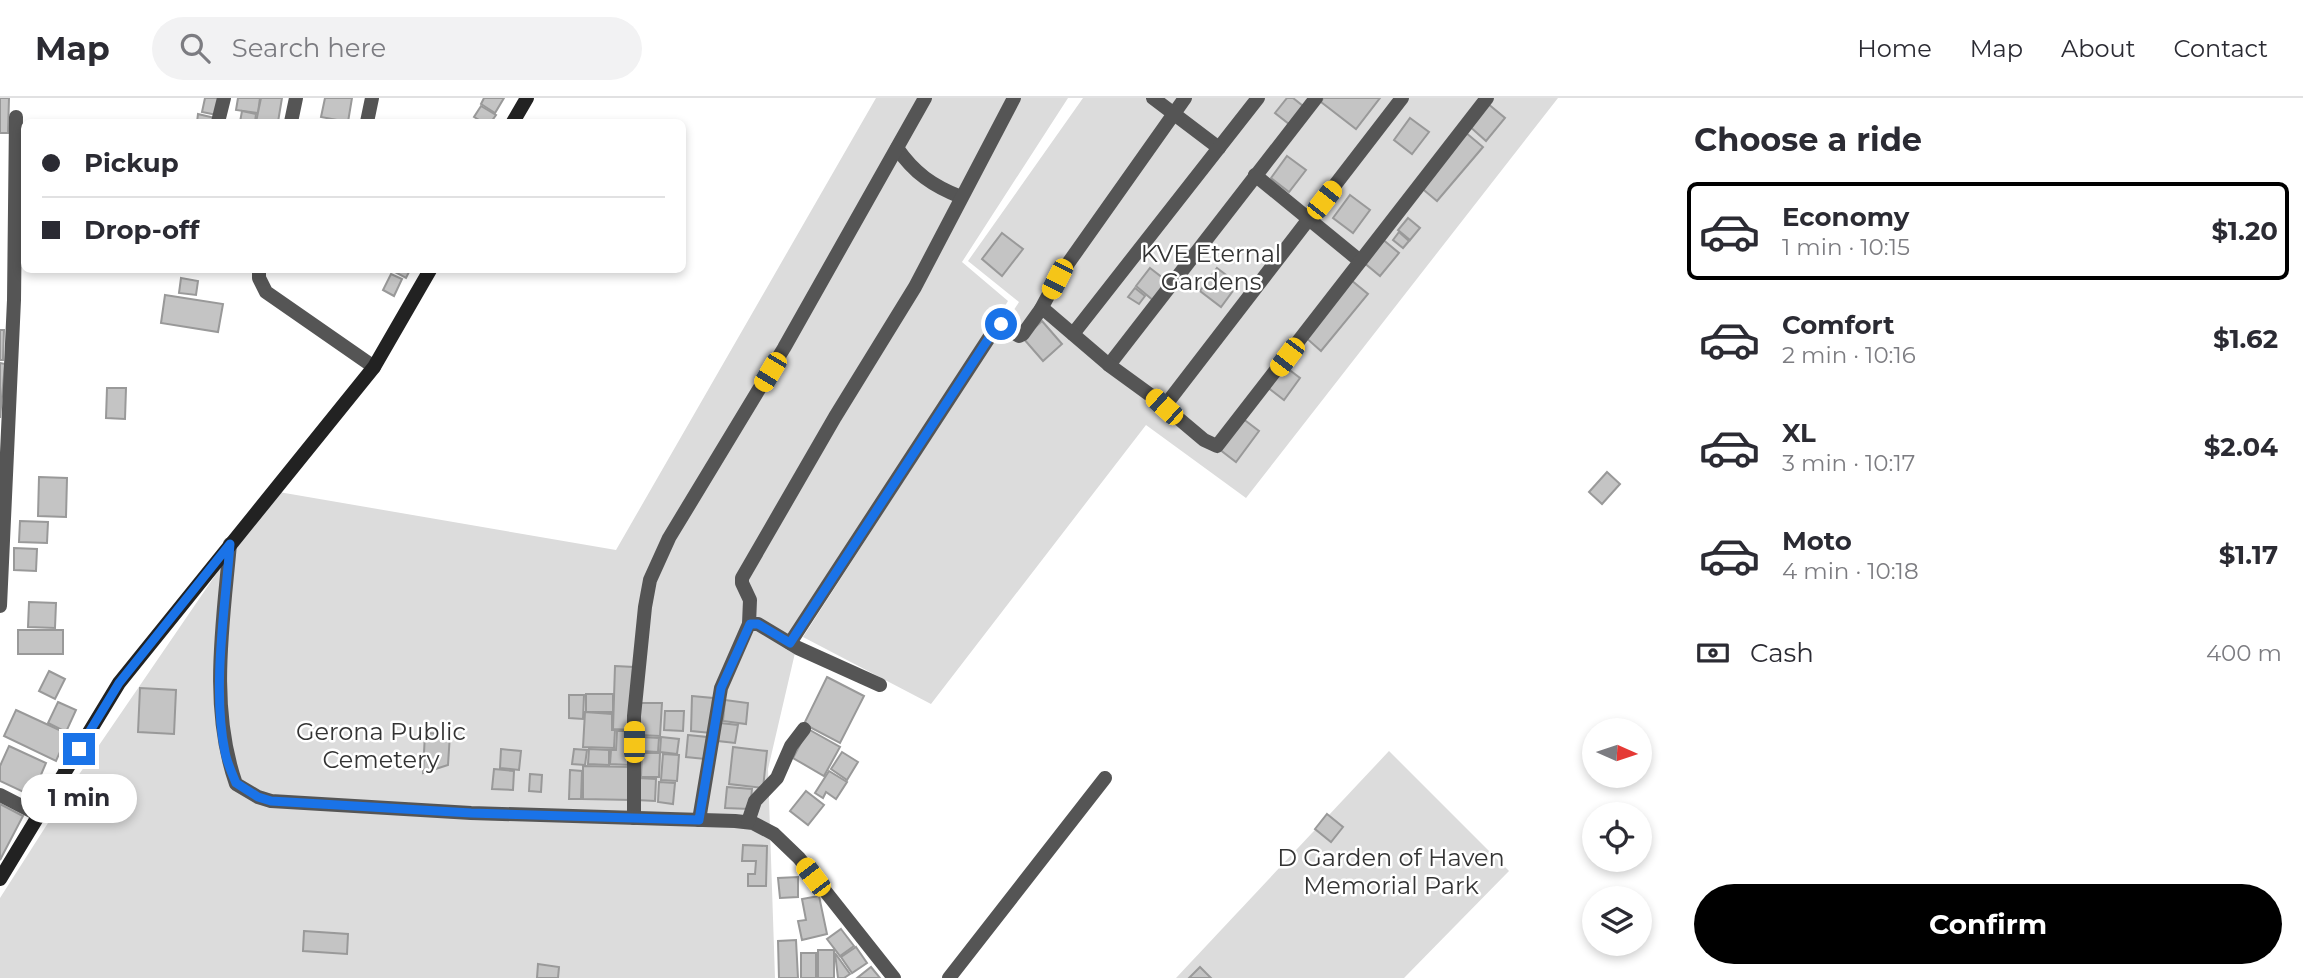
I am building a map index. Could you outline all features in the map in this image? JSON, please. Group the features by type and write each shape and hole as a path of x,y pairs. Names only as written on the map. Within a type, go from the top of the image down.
{"street":[{"path":"219,119 224,98"},
{"path":"292,119 296,98"},
{"path":"368,119 372,98"},
{"path":"515,119 527,98"},
{"path":"634,818 635,716 650,580 669,538 784,348 925,98"},
{"path":"699,820 721,688 750,624 750,600 742,578 835,417 915,288 1014,98"},
{"path":"1153,98 1219,148"},
{"path":"790,643 998,324 1019,335 1023,334 1041,309 1057,279 1185,98"},
{"path":"1073,334 1258,98"},
{"path":"1109,365 1316,98"},
{"path":"1164,407 1402,98"},
{"path":"1041,309 1211,445 1220,444 1487,98"},
{"path":"0,606 14,300 16,117"},
{"path":"897,148 908,165 920,176 931,184 961,197"},
{"path":"1255,175 1360,261"},
{"path":"259,273 266,292 374,367"},
{"path":"0,879 119,683 374,367 428,273"},
{"path":"230,544 221,654 221,718 225,753 236,783 258,797 271,801 471,813 748,822 774,834 799,858 894,978"},
{"path":"750,624 758,624 790,643 880,685"},
{"path":"748,822 755,801 777,778 791,746 804,729"},
{"path":"949,978 1105,778"},
{"path":"0,795 39,815"}],"green space":[{"name":"Gerona Public Cemetery","path":"876,98 1068,98 962,262 1008,301 798,640 768,769 775,978 0,978 0,898 80,773 273,491 616,550"},
{"name":"KVE Eternal Gardens","path":"1083,98 1558,98 1246,498 1146,425 931,704 803,637 1019,302 968,261"},
{"name":"D Garden of Haven Memorial Park","path":"1389,751 1509,871 1404,978 1176,978"}],"building":[{"path":"0,98 9,98 8,133 0,133"},
{"path":"205,98 220,98 217,115 202,112"},
{"path":"238,98 260,98 258,113 236,110"},
{"path":"261,98 282,98 278,119 257,119"},
{"path":"325,98 352,98 348,119 321,117"},
{"path":"484,98 504,98 495,113 481,104"},
{"path":"1287,98 1293,98 1303,106 1289,124 1275,113"},
{"path":"1323,98 1380,98 1356,129 1321,102"},
{"path":"1487,103 1505,118 1486,141 1468,125"},
{"path":"481,106 496,115 493,119 474,117"},
{"path":"242,111 256,114 255,119 241,119"},
{"path":"198,114 215,118 215,119 197,119"},
{"path":"1410,118 1429,132 1412,154 1394,140"},
{"path":"1465,132 1483,147 1437,201 1419,186"},
{"path":"1287,156 1306,170 1289,192 1271,178"},
{"path":"1350,195 1370,210 1353,233 1333,218"},
{"path":"1408,218 1420,228 1410,240 1398,230"},
{"path":"1399,232 1409,241 1403,248 1393,240"},
{"path":"1002,233 1023,249 1002,276 982,259"},
{"path":"1381,238 1399,253 1380,276 1362,261"},
{"path":"1150,268 1168,282 1154,301 1136,286"},
{"path":"1217,268 1238,284 1221,307 1200,291"},
{"path":"391,274 402,279 394,296 383,290"},
{"path":"181,278 198,281 196,295 179,293"},
{"path":"1351,280 1368,294 1321,351 1304,336"},
{"path":"1135,288 1145,296 1139,304 1128,297"},
{"path":"165,295 223,304 218,332 161,323"},
{"path":"1042,321 1062,344 1043,361 1023,338"},
{"path":"0,330 4,330 3,360 0,360"},
{"path":"0,363 5,364 0,418"},
{"path":"1283,365 1300,378 1284,400 1267,387"},
{"path":"107,388 126,388 125,419 106,418"},
{"path":"1242,418 1259,431 1236,462 1219,449"},
{"path":"1607,472 1620,484 1602,504 1589,492"},
{"path":"39,477 67,478 66,517 38,516"},
{"path":"20,521 48,522 47,543 19,542"},
{"path":"14,548 37,549 36,571 14,570"},
{"path":"29,602 56,603 55,628 28,627"},
{"path":"18,630 63,630 63,654 18,654"},
{"path":"615,666 634,667 632,730 613,729"},
{"path":"49,671 65,679 55,699 39,691"},
{"path":"827,677 864,696 840,743 804,724"},
{"path":"140,688 176,690 174,734 138,732"},
{"path":"586,694 613,694 613,712 586,712"},
{"path":"569,695 584,695 583,719 569,718"},
{"path":"692,696 713,698 711,733 691,731"},
{"path":"725,700 748,703 746,724 723,721"},
{"path":"58,702 76,710 66,732 48,723"},
{"path":"640,703 662,703 660,736 639,735"},
{"path":"16,710 68,734 56,761 4,736"},
{"path":"665,711 684,711 683,731 664,730"},
{"path":"585,712 612,714 614,748 583,747"},
{"path":"720,723 738,725 735,743 718,741"},
{"path":"808,729 840,747 824,776 793,758"},
{"path":"617,731 632,731 630,765 610,764 611,750 616,750"},
{"path":"425,733 450,734 448,765 423,773"},
{"path":"688,735 707,737 705,759 686,757"},
{"path":"642,737 659,738 658,752 641,751"},
{"path":"661,737 679,739 677,754 660,752"},
{"path":"9,746 46,763 32,796 0,781 0,766"},
{"path":"733,747 767,751 763,788 729,784"},
{"path":"501,749 521,751 519,770 500,768"},
{"path":"574,749 587,750 585,765 572,764"},
{"path":"589,749 609,750 609,765 588,764"},
{"path":"842,752 858,762 847,780 831,769"},
{"path":"642,753 660,753 659,777 641,777"},
{"path":"663,754 679,755 677,781 661,780"},
{"path":"583,766 632,767 632,800 583,799"},
{"path":"494,769 514,771 513,790 492,789"},
{"path":"570,770 582,771 581,799 569,799"},
{"path":"829,771 847,782 836,799 826,792 823,798 815,793"},
{"path":"530,774 542,775 541,792 529,791"},
{"path":"639,778 656,779 655,801 637,800"},
{"path":"659,782 675,783 673,804 658,802"},
{"path":"727,787 752,789 750,809 725,808"},
{"path":"806,791 824,805 808,825 790,811"},
{"path":"0,804 23,816 0,860"},
{"path":"1327,814 1343,827 1331,842 1315,829"},
{"path":"743,845 767,846 766,886 748,886 748,874 755,874 756,861 742,861"},
{"path":"798,877 798,897 780,898 778,878"},
{"path":"819,896 827,934 802,940 798,921 806,920 802,899"},
{"path":"841,929 854,946 840,956 827,939"},
{"path":"304,931 348,934 347,954 303,951"},
{"path":"796,940 798,978 779,978 778,941"},
{"path":"856,947 867,963 852,973 841,957"},
{"path":"818,950 834,950 834,978 818,978"},
{"path":"801,953 816,953 816,978 801,978"},
{"path":"835,953 850,974 844,978 838,978"},
{"path":"538,964 559,967 558,978 537,978"},
{"path":"871,967 880,978 857,978"},
{"path":"1200,967 1211,978 1189,978"}],"route":[{"path":"79,749 119,683 230,544 221,654 221,718 225,753 236,783 258,797 271,801 471,813 699,820 721,688 750,624 758,624 771,630 790,643 998,324 1001,324"}]}
